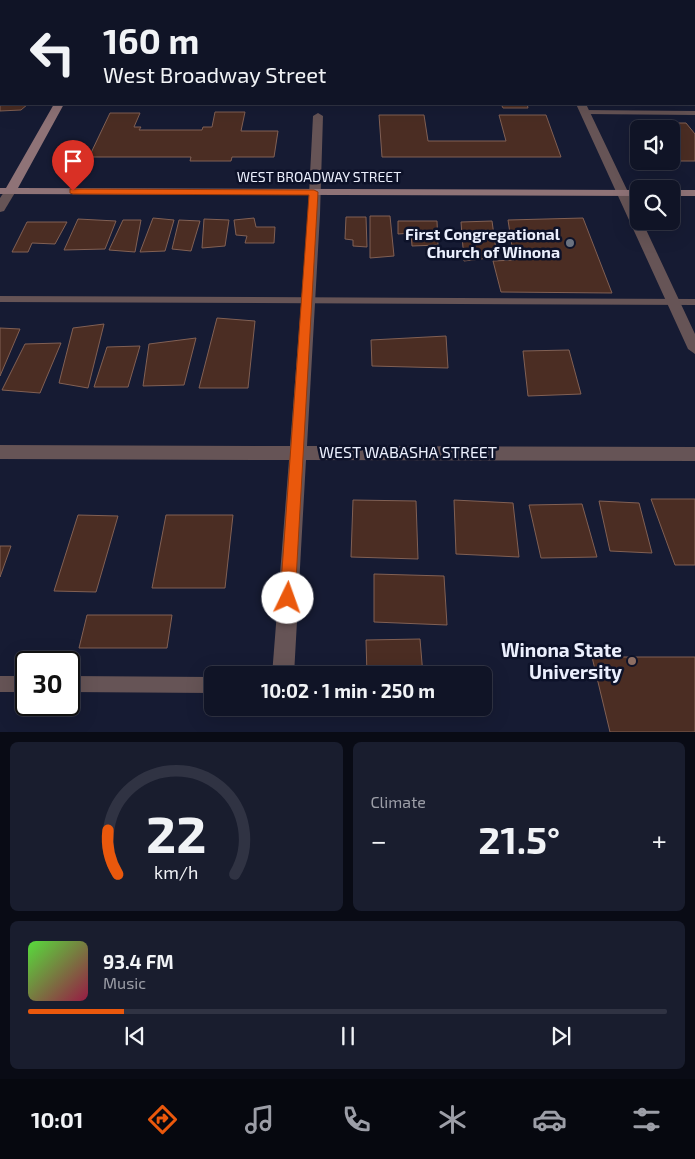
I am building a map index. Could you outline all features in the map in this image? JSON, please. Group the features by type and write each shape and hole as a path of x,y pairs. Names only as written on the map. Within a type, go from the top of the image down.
{"main road":[{"path":"5,191 58,105"},
{"name":"WEST BROADWAY STREET","path":"5,191 630,194"},
{"path":"680,193 695,193"}],"street":[{"path":"583,108 695,349"},
{"path":"284,666 318,116"},
{"path":"0,208 5,191"},
{"name":"WEST WABASHA STREET","path":"0,452 695,454"}],"lane":[{"path":"583,108 695,112"},
{"path":"0,299 695,302"},
{"path":"0,684 15,684"},
{"path":"80,684 204,685"}],"building":[{"path":"0,105 27,105 21,110 0,111"},
{"path":"502,105 527,105 528,108 503,108"},
{"path":"215,112 245,112 241,131 278,131 274,157 232,157 231,161 190,161 191,157 89,157 110,113 140,113 134,127 141,127 139,130 202,130 203,127 212,127"},
{"path":"379,115 424,115 428,141 506,141 499,115 546,115 561,157 382,157"},
{"path":"680,123 686,123 695,134 695,161 680,161"},
{"path":"370,216 390,216 394,256 370,258"},
{"path":"346,217 366,217 367,247 353,246 353,240 345,239"},
{"path":"153,218 174,220 165,251 140,252"},
{"path":"254,218 256,227 275,227 274,243 245,243 247,236 236,235 234,220"},
{"path":"583,218 612,293 501,292 493,261 514,260 508,220"},
{"path":"78,219 116,221 105,249 64,250"},
{"path":"204,219 229,220 225,246 202,248"},
{"path":"123,220 141,220 135,252 109,250"},
{"path":"179,220 200,221 191,251 172,249"},
{"path":"398,221 437,221 438,245 412,246 411,233 398,234"},
{"path":"492,221 497,257 464,261 461,222"},
{"path":"27,222 67,222 55,244 32,243 28,252 12,252"},
{"path":"217,318 255,321 248,388 199,388"},
{"path":"104,324 88,388 59,383 73,328"},
{"path":"0,328 20,329 0,376"},
{"path":"446,336 448,368 372,366 371,340"},
{"path":"196,338 184,385 143,386 149,344"},
{"path":"61,343 40,393 2,390 25,344"},
{"path":"140,346 128,387 94,387 107,347"},
{"path":"569,350 581,394 528,396 523,351"},
{"path":"651,499 695,499 695,565 675,565"},
{"path":"353,500 416,501 418,559 351,557"},
{"path":"454,500 513,503 519,557 456,554"},
{"path":"599,501 639,503 652,553 610,551"},
{"path":"582,504 597,557 541,558 529,505"},
{"path":"78,515 118,516 96,592 54,591"},
{"path":"166,515 233,515 225,588 152,588"},
{"path":"0,546 11,546 0,577"},
{"path":"374,574 444,576 447,625 374,622"},
{"path":"87,615 172,615 167,648 79,648"},
{"path":"420,639 422,666 367,666 366,640"},
{"path":"592,657 695,657 695,732 610,732"}],"place":[{"name":"First Congregational Church of Winona","path":"570,243"},
{"name":"Winona State University","path":"632,661"}],"route":[{"path":"73,191 314,192 288,598"}]}
